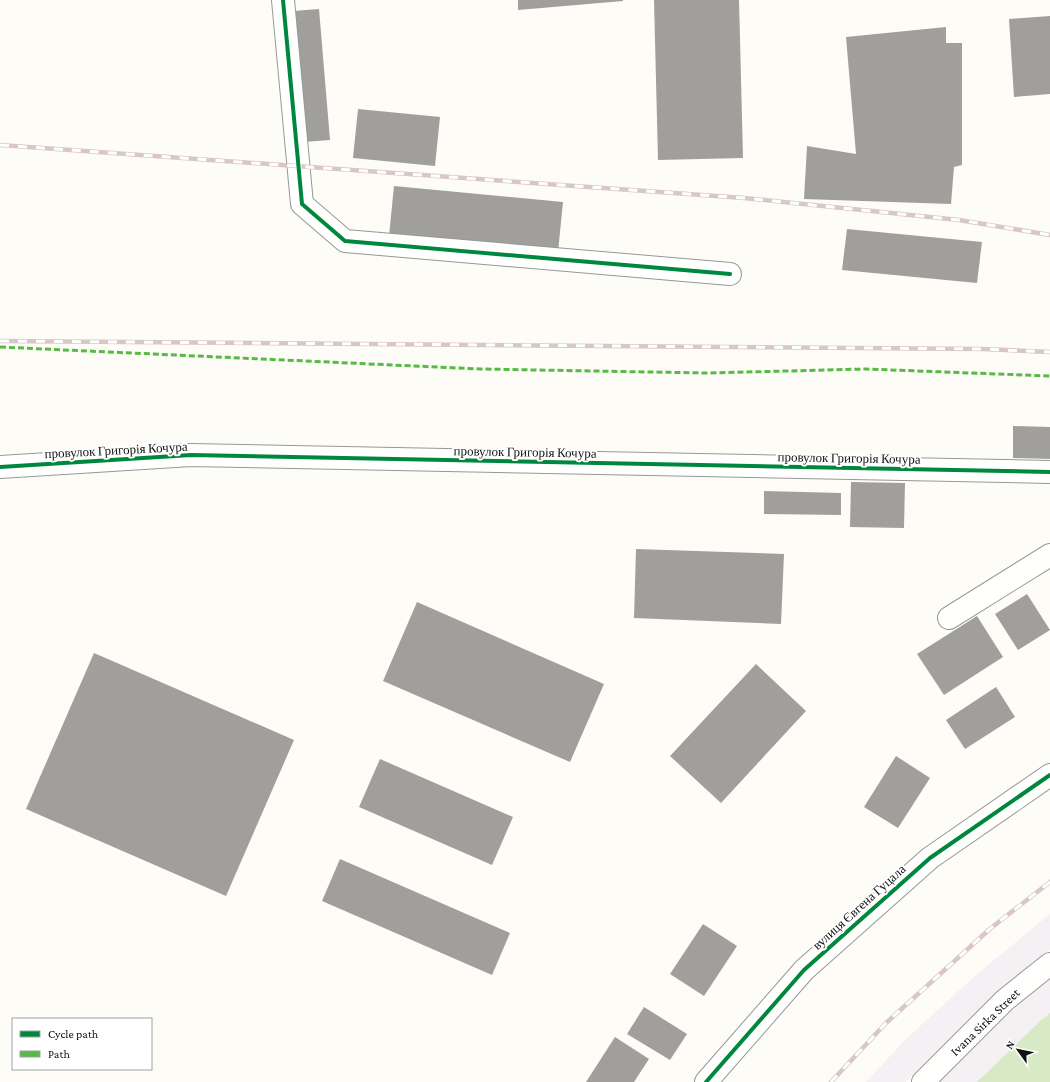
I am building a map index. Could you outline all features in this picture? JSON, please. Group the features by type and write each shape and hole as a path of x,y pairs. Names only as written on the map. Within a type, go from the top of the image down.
{"street":[{"path":"283,0 302,204 345,241 730,274"},
{"name":"провулок Григорія Кочура","path":"0,467 191,455 1050,472"},
{"path":"949,618 1050,555"},
{"name":"вулиця Євгена Гуцала","path":"706,1082 810,965 930,858 1050,775"},
{"name":"Ivana Sirka Street","path":"922,1082 1005,1000 1050,964"}],"shaded area":[{"path":"1050,914 1050,950 992,998 906,1082 866,1082 904,1041 977,974"},
{"path":"1050,977 1050,1013 977,1082 938,1082 1017,1005"}],"green space":[{"path":"1050,1013 1050,1082 977,1082 1040,1021"}],"building":[{"path":"518,0 623,0 623,1 518,10"},
{"path":"654,0 739,0 743,158 658,160"},
{"path":"319,9 330,140 304,142 293,11"},
{"path":"1050,16 1050,94 1014,97 1009,19"},
{"path":"946,27 946,43 962,43 962,165 954,167 951,204 804,199 807,146 856,154 846,37"},
{"path":"358,109 440,117 435,166 353,158"},
{"path":"394,186 563,202 558,252 389,236"},
{"path":"847,229 982,242 977,283 842,270"},
{"path":"1013,426 1050,427 1050,459 1013,458"},
{"path":"851,482 905,483 904,528 850,527"},
{"path":"764,491 841,493 841,515 764,514"},
{"path":"636,549 784,554 781,624 634,618"},
{"path":"1027,594 1050,630 1018,650 995,614"},
{"path":"417,602 604,684 570,762 383,681"},
{"path":"977,616 1003,657 944,695 917,654"},
{"path":"94,653 294,740 226,896 26,809"},
{"path":"756,664 806,711 721,803 670,756"},
{"path":"996,687 1015,717 965,749 946,720"},
{"path":"896,756 930,778 898,828 864,807"},
{"path":"380,759 513,817 492,865 359,807"},
{"path":"340,859 510,933 492,975 322,901"},
{"path":"703,924 737,946 704,996 670,974"},
{"path":"644,1007 687,1034 670,1060 627,1034"},
{"path":"615,1037 649,1059 634,1082 586,1082"}],"railway":[{"path":"0,145 744,198 959,220 1050,235"},
{"path":"0,341 982,349 1050,352"},
{"path":"831,1082 886,1023 991,928 1050,882"}],"marked path":[{"path":"0,347 480,369 707,373 866,369 1050,376"}],"cycle path":[{"path":"283,0 302,204 345,241 730,274"},
{"path":"0,467 191,455 1050,472"},
{"path":"706,1082 804,970 930,858 1050,775"}]}
